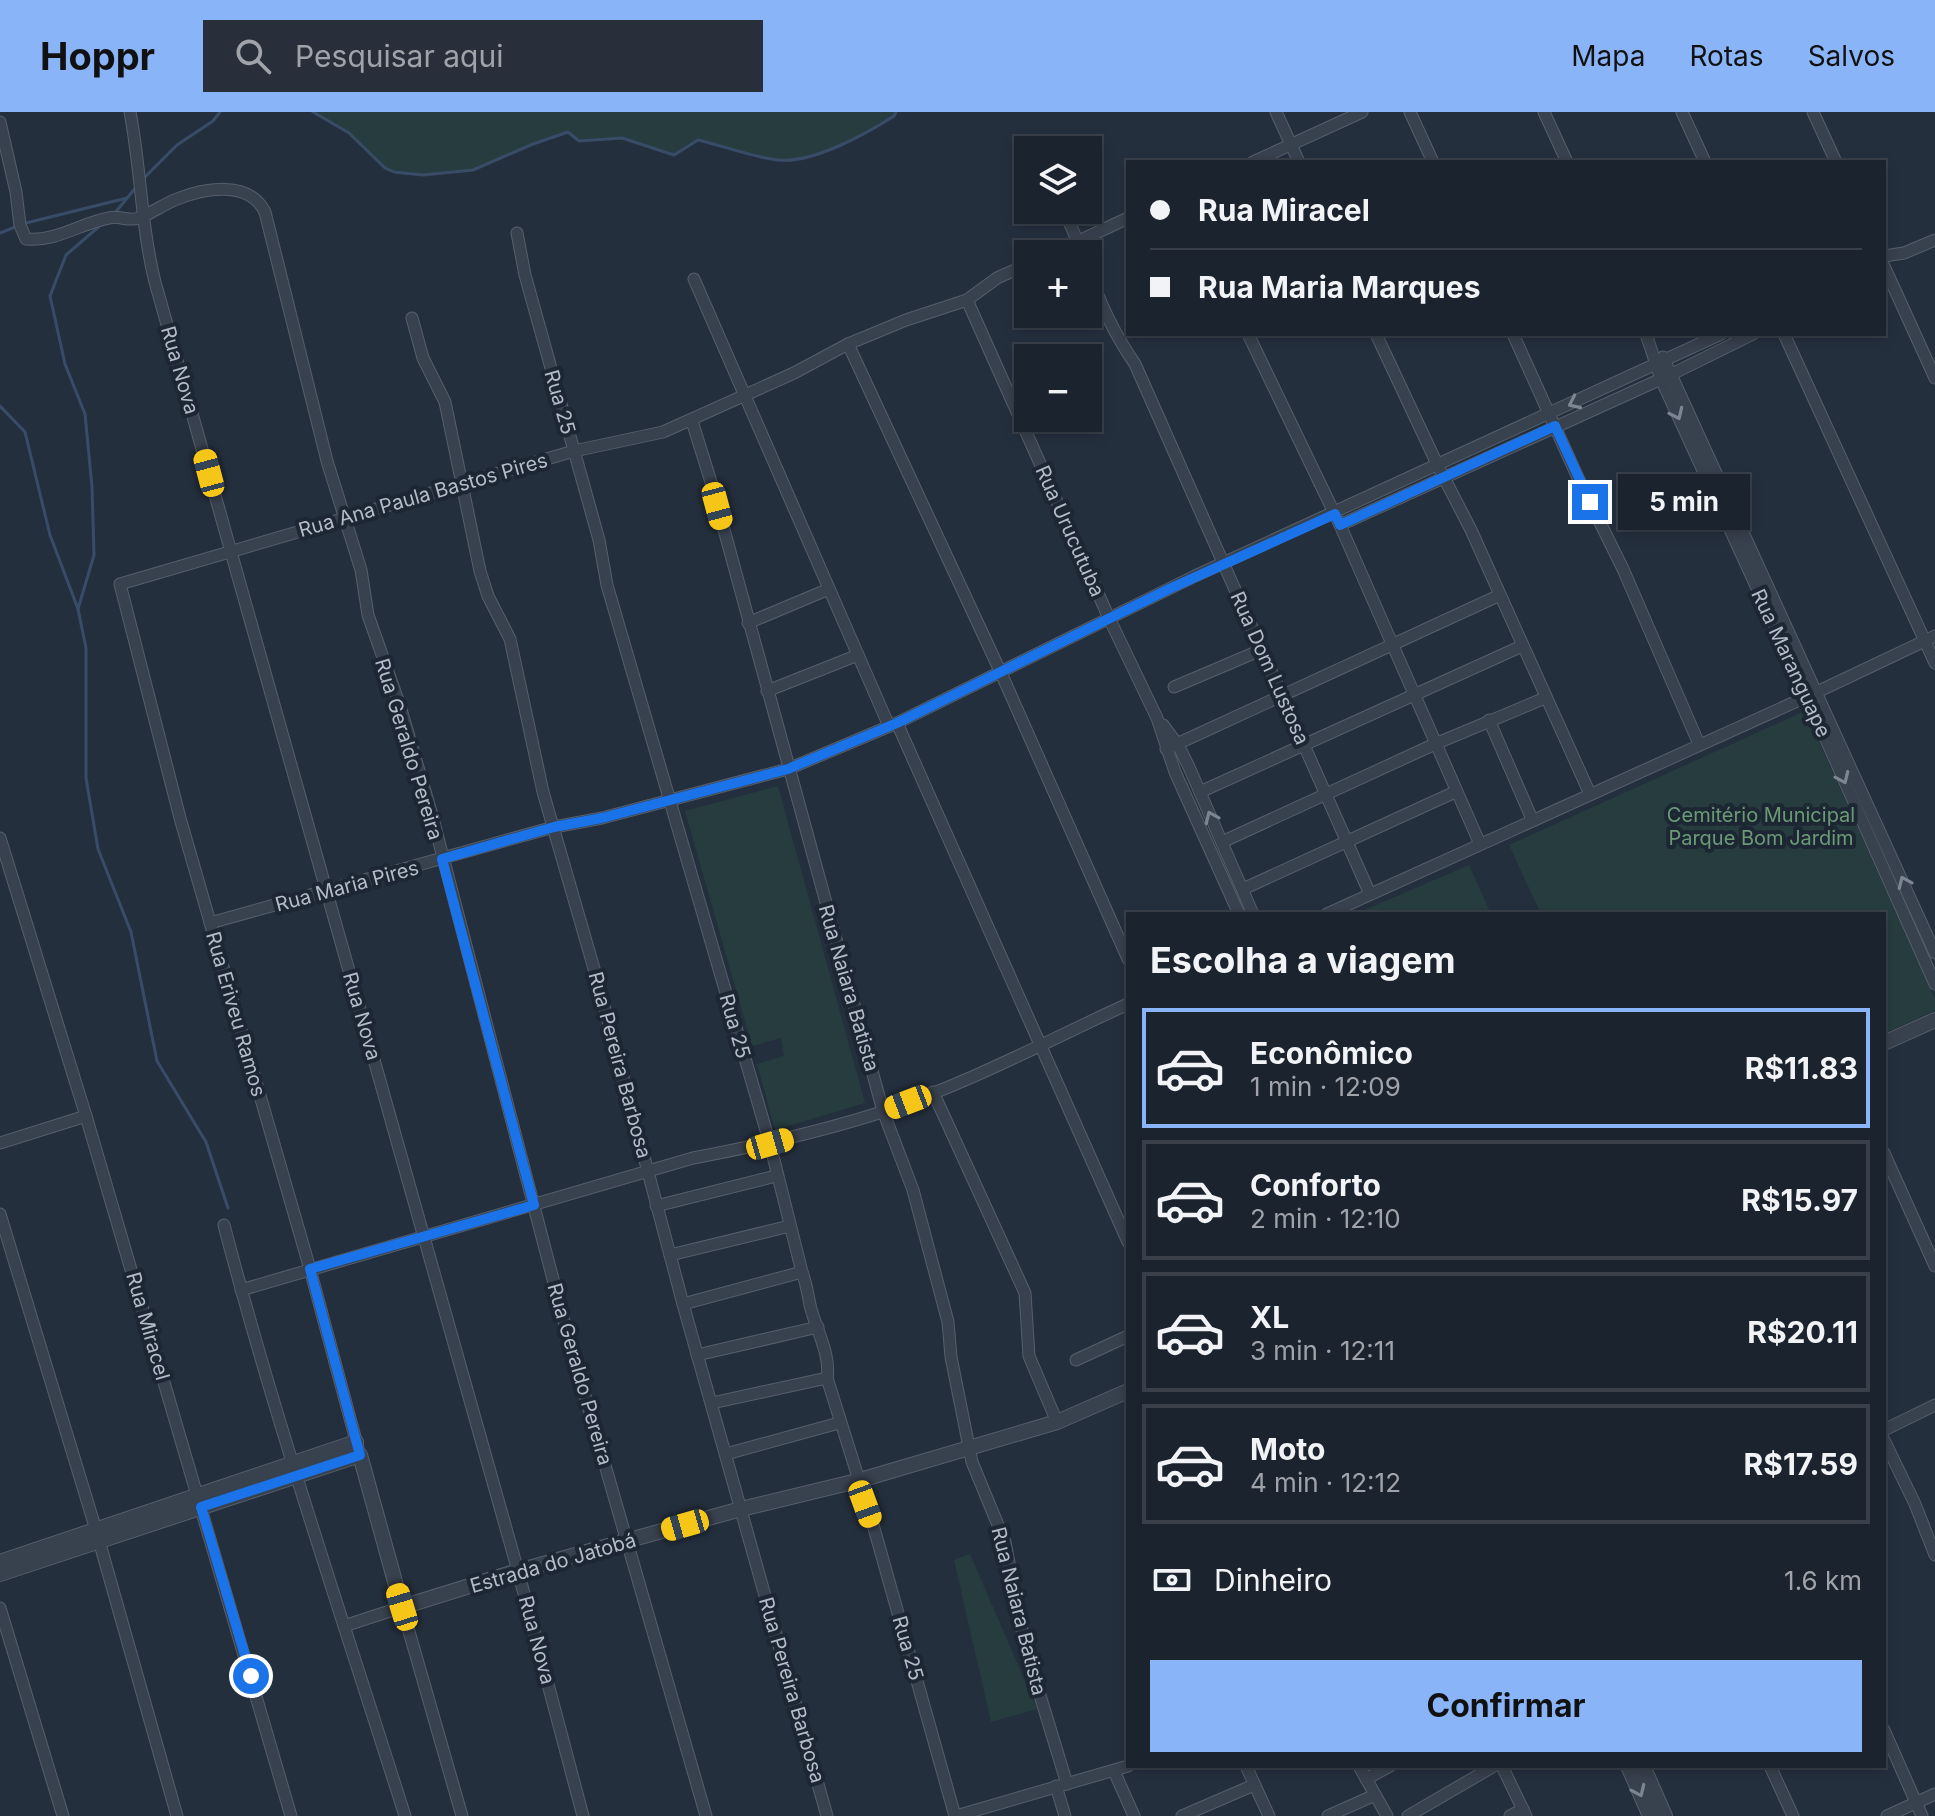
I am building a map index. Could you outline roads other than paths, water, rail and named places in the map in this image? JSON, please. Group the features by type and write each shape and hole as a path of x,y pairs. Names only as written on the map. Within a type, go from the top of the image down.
{"street":[{"name":"Rua Nova","path":"130,112 139,160 142,217 155,282 518,1571 583,1816"},
{"path":"1276,112 1298,160"},
{"path":"1257,160 1362,112"},
{"path":"1410,112 1432,160"},
{"path":"1544,112 1566,160"},
{"path":"1682,112 1704,160"},
{"path":"1813,112 1835,160"},
{"path":"0,122 20,225 26,239 44,239 111,217 130,220 142,217"},
{"name":"Rua Geraldo Pereira","path":"142,217 175,199 199,191 220,189 241,191 252,196 263,207 327,461 361,570 372,631 400,706 567,1333 706,1816"},
{"path":"1081,240 1126,219"},
{"name":"Rua 25","path":"517,233 525,275 599,540 607,585 770,1144 829,1367 827,1378 839,1423 878,1543 955,1816"},
{"path":"1886,256 1904,253 1935,240"},
{"path":"1886,267 1904,253"},
{"name":"Rua Ana Paula Bastos Pires","path":"120,584 574,451 663,432 744,397 848,344 967,300 997,278 1014,270"},
{"path":"1886,273 1935,378"},
{"path":"694,279 858,655 1041,1044 1126,1237"},
{"name":"Rua Urucutuba","path":"967,300 1157,718 1166,749 1238,912"},
{"name":"Rua Dom Lustosa","path":"1102,300 1122,346 1141,377 1370,894"},
{"name":"Rua Pereira Barbosa","path":"412,318 423,358 445,402 480,571 488,596 510,639 527,727 656,1206 827,1816"},
{"path":"1249,336 1338,519 1480,844"},
{"path":"1377,336 1590,794"},
{"path":"1514,336 1623,569 1699,744"},
{"name":"Rua Maria Pires","path":"210,923 554,827 602,818 788,769 893,725 1224,563 1445,477 1660,362 1717,336"},
{"name":"Rua Maria Pires","path":"1338,519 1438,466 1666,377 1749,336"},
{"path":"1785,336 1930,638 1935,663"},
{"name":"Rua Maranguape","path":"1647,338 1935,953"},
{"path":"848,344 1001,673 1126,954"},
{"name":"Rua Naiara Batista","path":"692,421 883,1111 913,1190 943,1303 972,1462 1005,1542 1025,1646 1062,1785 1065,1816"},
{"name":"Rua Eriveu Ramos","path":"120,584 180,818 310,1269 462,1816"},
{"path":"748,623 829,589"},
{"path":"1166,749 1500,595"},
{"path":"1331,912 1930,638"},
{"path":"1200,792 1522,646"},
{"path":"1174,687 1261,650"},
{"path":"767,691 858,655"},
{"name":"Rua Maranguape","path":"1812,694 1935,984"},
{"path":"1222,842 1435,744 1545,698"},
{"name":"Rua Urucutuba","path":"1157,718 1178,745 1252,912"},
{"path":"1489,720 1532,819"},
{"path":"1243,889 1455,792"},
{"name":"Rua Miracel","path":"0,838 86,1116 291,1816"},
{"path":"241,1290 693,1158 770,1144 883,1111 933,1092 1126,1005"},
{"path":"1886,1042 1935,1020"},
{"path":"933,1092 1025,1293 1029,1356 1057,1422"},
{"path":"0,1143 86,1116"},
{"path":"1886,1157 1935,1266"},
{"path":"656,1206 776,1176"},
{"path":"0,1214 98,1535 177,1816"},
{"path":"224,1225 241,1290 405,1816"},
{"path":"670,1255 790,1226"},
{"path":"683,1304 802,1272"},
{"path":"697,1355 818,1327"},
{"path":"1076,1360 1126,1337"},
{"path":"712,1403 827,1378"},
{"name":"Estrada do Jatobá","path":"344,1626 518,1571 741,1509 857,1481 1057,1422 1126,1392"},
{"path":"1886,1429 1935,1405"},
{"path":"726,1454 839,1423"},
{"path":"1886,1444 1935,1555"},
{"path":"0,1562 98,1535 358,1448"},
{"path":"0,1574 98,1535"},
{"path":"0,1608 63,1816"},
{"path":"1886,1735 1922,1816"},
{"path":"955,1816 1126,1767"},
{"path":"1247,1768 1269,1816"},
{"path":"1360,1768 1387,1816"},
{"path":"1366,1779 1386,1768"},
{"path":"1408,1816 1491,1768"},
{"path":"1503,1768 1524,1813 1510,1816"},
{"path":"1629,1768 1650,1816"},
{"path":"1644,1768 1665,1816"},
{"path":"1771,1768 1793,1816"},
{"path":"1114,1771 1134,1816"},
{"path":"1182,1816 1254,1785"},
{"path":"1887,1816 1935,1794"},
{"path":"1337,1814 1375,1795"}],"waterway":[{"path":"142,180 177,145 213,121 220,112"},
{"path":"313,112 349,133 385,168 423,175 473,170 568,132 579,141 622,138 674,155 698,140 758,156 792,160 822,153 854,139 896,112"},
{"path":"114,214 137,186"},
{"path":"22,224 127,198"},
{"path":"102,224 66,255 50,296 65,364 85,414 92,487 94,555 78,609 86,648 86,778 98,849 131,932 157,1061 206,1142 228,1208"},
{"path":"0,233 15,227"},
{"path":"0,406 25,432 50,535 78,609"}],"park label":[{"name":"Cemitério Municipal Parque Bom Jardim","path":"1761,826"}]}
